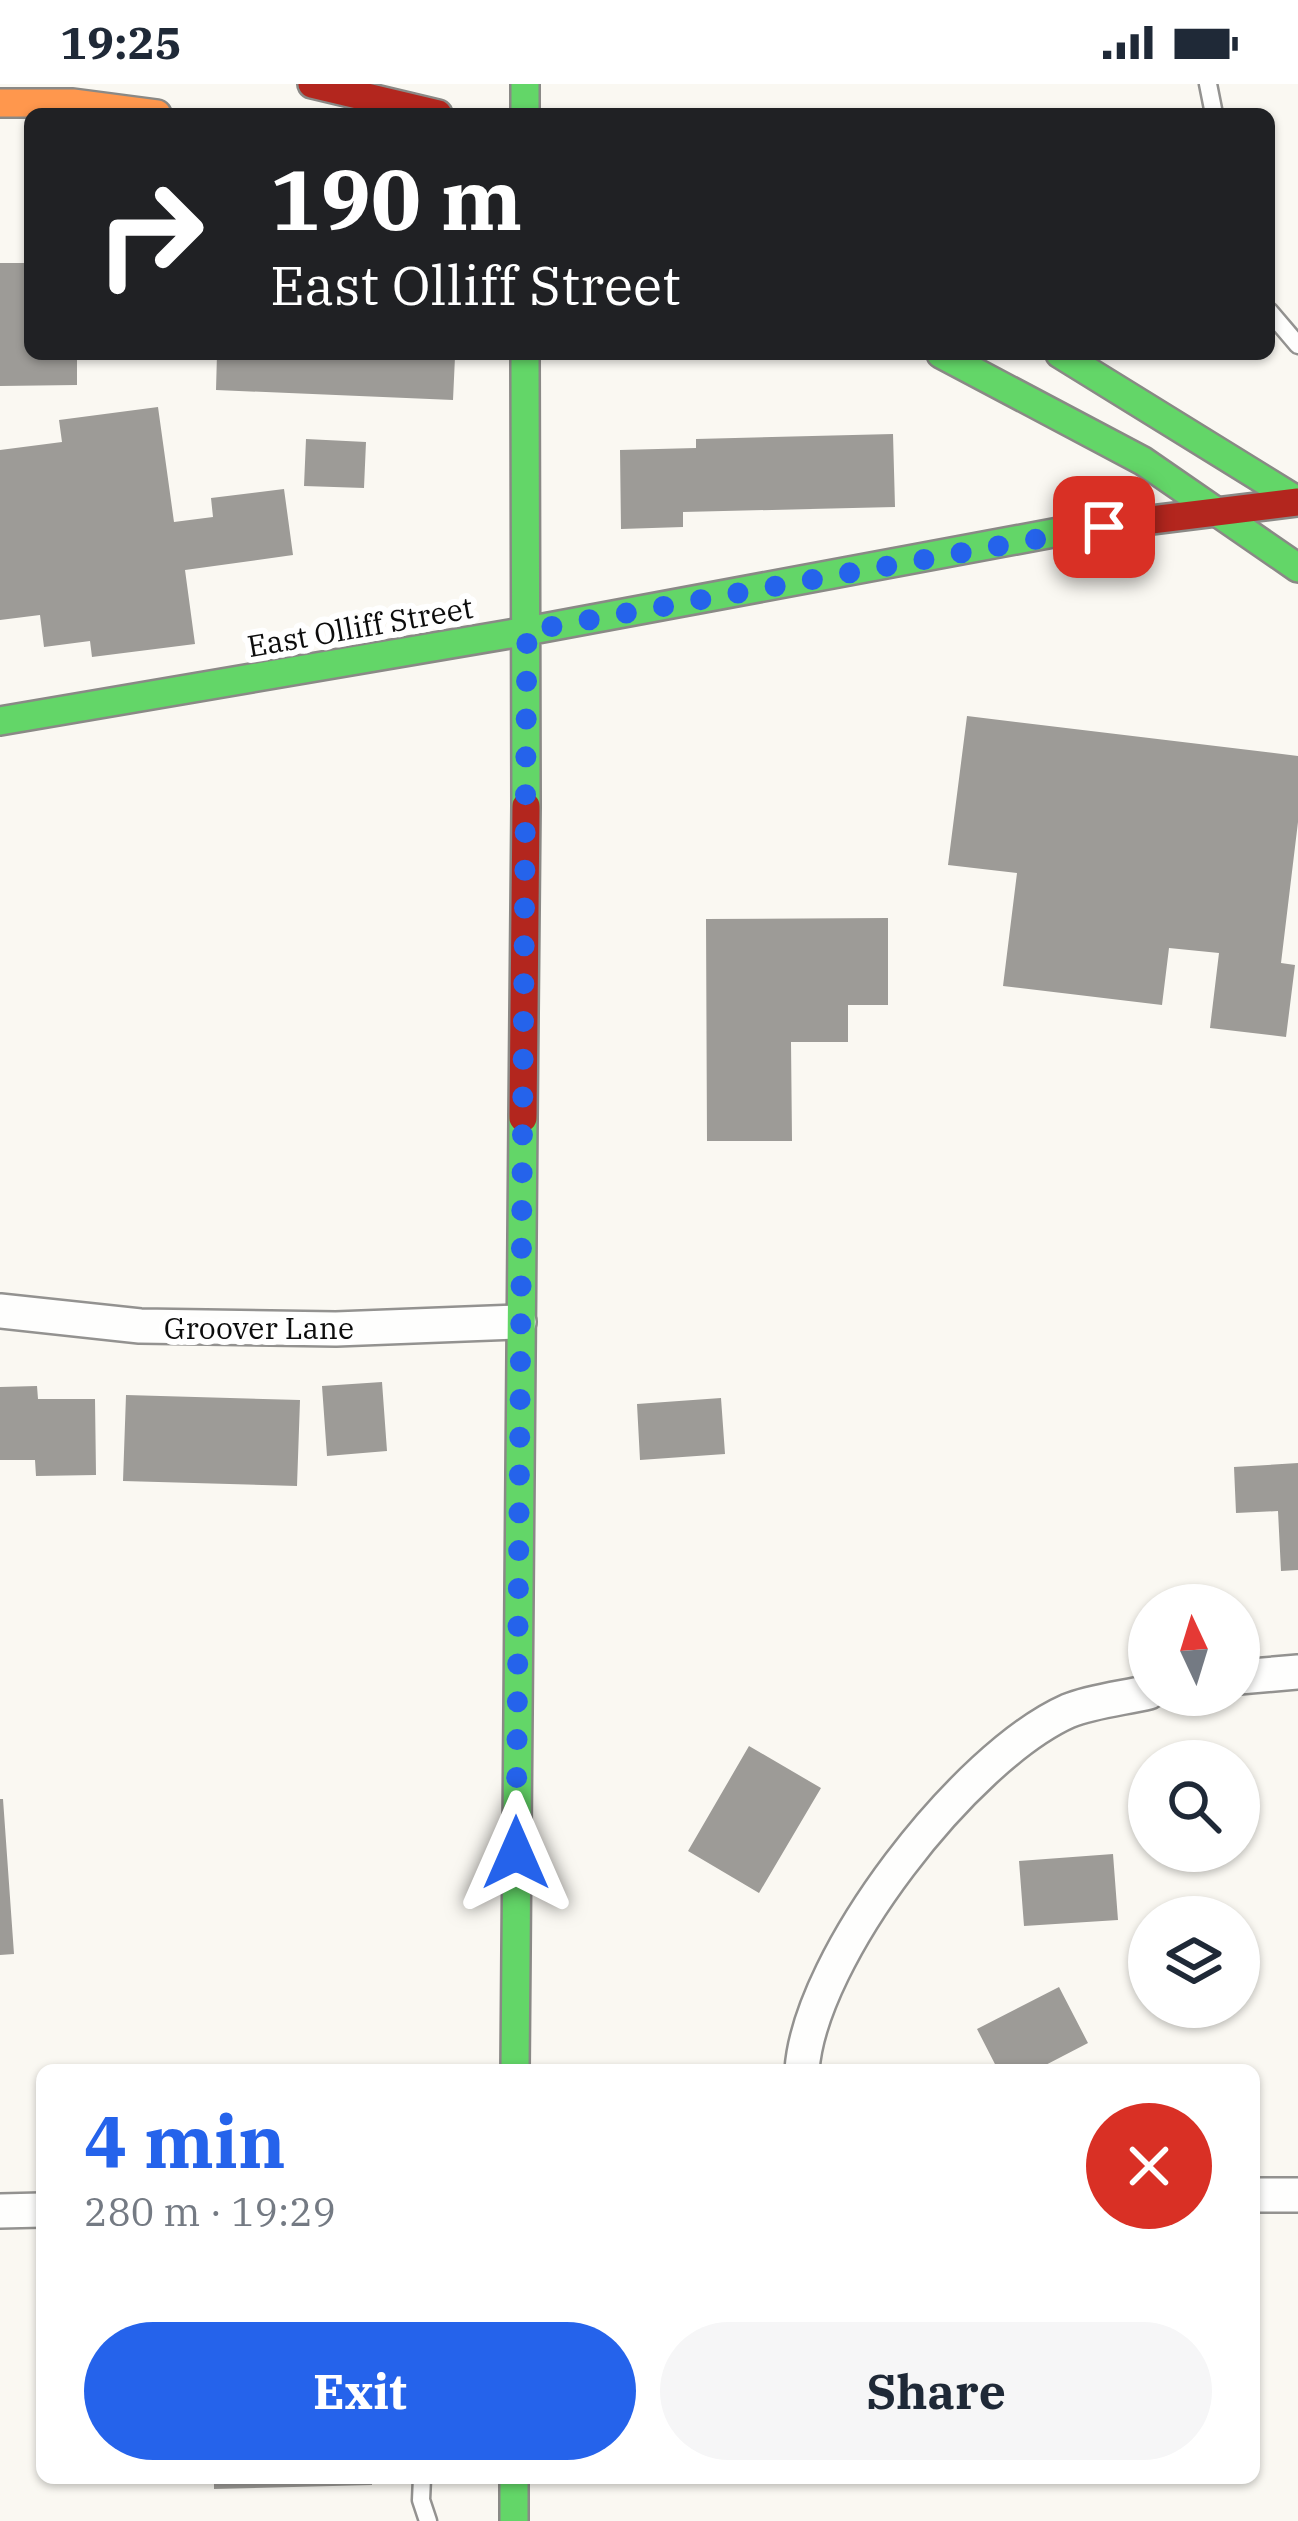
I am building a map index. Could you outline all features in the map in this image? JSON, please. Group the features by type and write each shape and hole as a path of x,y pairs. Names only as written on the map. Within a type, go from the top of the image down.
{"street":[{"path":"312,84 413,108"},
{"path":"0,103 112,108"},
{"path":"515,2064 525,360"},
{"path":"951,360 1143,461 1298,568"},
{"path":"1070,360 1298,502"},
{"name":"East Olliff Street","path":"0,721 527,631 1064,531 1298,502"},
{"name":"Groover Lane","path":"0,1311 140,1326 336,1329 519,1322"},
{"path":"1260,1675 1298,1672"},
{"path":"802,2064 827,1982 897,1868 986,1766 1069,1711 1128,1697"},
{"path":"1260,2194 1298,2194"},
{"path":"0,2211 36,2210"},
{"path":"514,2484 514,2521"}],"lane":[{"path":"1275,318 1298,345"},
{"path":"422,2484 428,2521"}],"building":[{"path":"0,263 24,263 24,360 77,360 77,385 0,386"},
{"path":"217,360 455,360 453,400 216,390"},
{"path":"158,407 174,522 213,517 211,498 284,489 293,555 185,570 195,644 92,657 90,641 44,647 40,615 0,620 0,450 62,442 59,420"},
{"path":"893,434 895,507 683,512 683,527 621,529 620,450 696,448 696,439"},
{"path":"306,439 366,442 364,488 304,486"},
{"path":"967,716 1298,756 1298,822 1281,963 1295,965 1286,1037 1210,1028 1219,953 1169,948 1162,1005 1003,986 1017,873 948,865"},
{"path":"888,918 888,1005 848,1005 848,1042 791,1042 792,1141 707,1141 706,919"},
{"path":"382,1382 387,1451 327,1456 322,1386"},
{"path":"37,1386 38,1399 95,1399 96,1475 36,1476 35,1460 0,1460 0,1387"},
{"path":"126,1395 300,1400 297,1486 123,1481"},
{"path":"721,1398 725,1454 640,1460 637,1404"},
{"path":"1298,1463 1298,1570 1281,1571 1278,1511 1236,1513 1234,1467"},
{"path":"749,1746 821,1788 759,1893 688,1851"},
{"path":"0,1799 14,1954 0,1955"},
{"path":"1113,1854 1118,1920 1024,1926 1019,1861"},
{"path":"1059,1987 1088,2043 1048,2064 995,2064 977,2029"},
{"path":"214,2484 372,2484 372,2485 214,2489"}],"traffic: fast":[{"path":"525,84 525,108"},
{"path":"525,360 526,806"},
{"path":"952,360 1143,461 1298,568"},
{"path":"1070,360 1298,501"},
{"path":"0,721 1135,522"},
{"path":"515,2064 523,1118"},
{"path":"514,2484 514,2521"}],"traffic: slow":[{"path":"0,103 111,108"}],"traffic: jam":[{"path":"312,84 413,108"},
{"path":"1135,522 1298,502"},
{"path":"523,1118 526,806"}],"route":[{"path":"516,1853 527,631 1104,527"}]}
